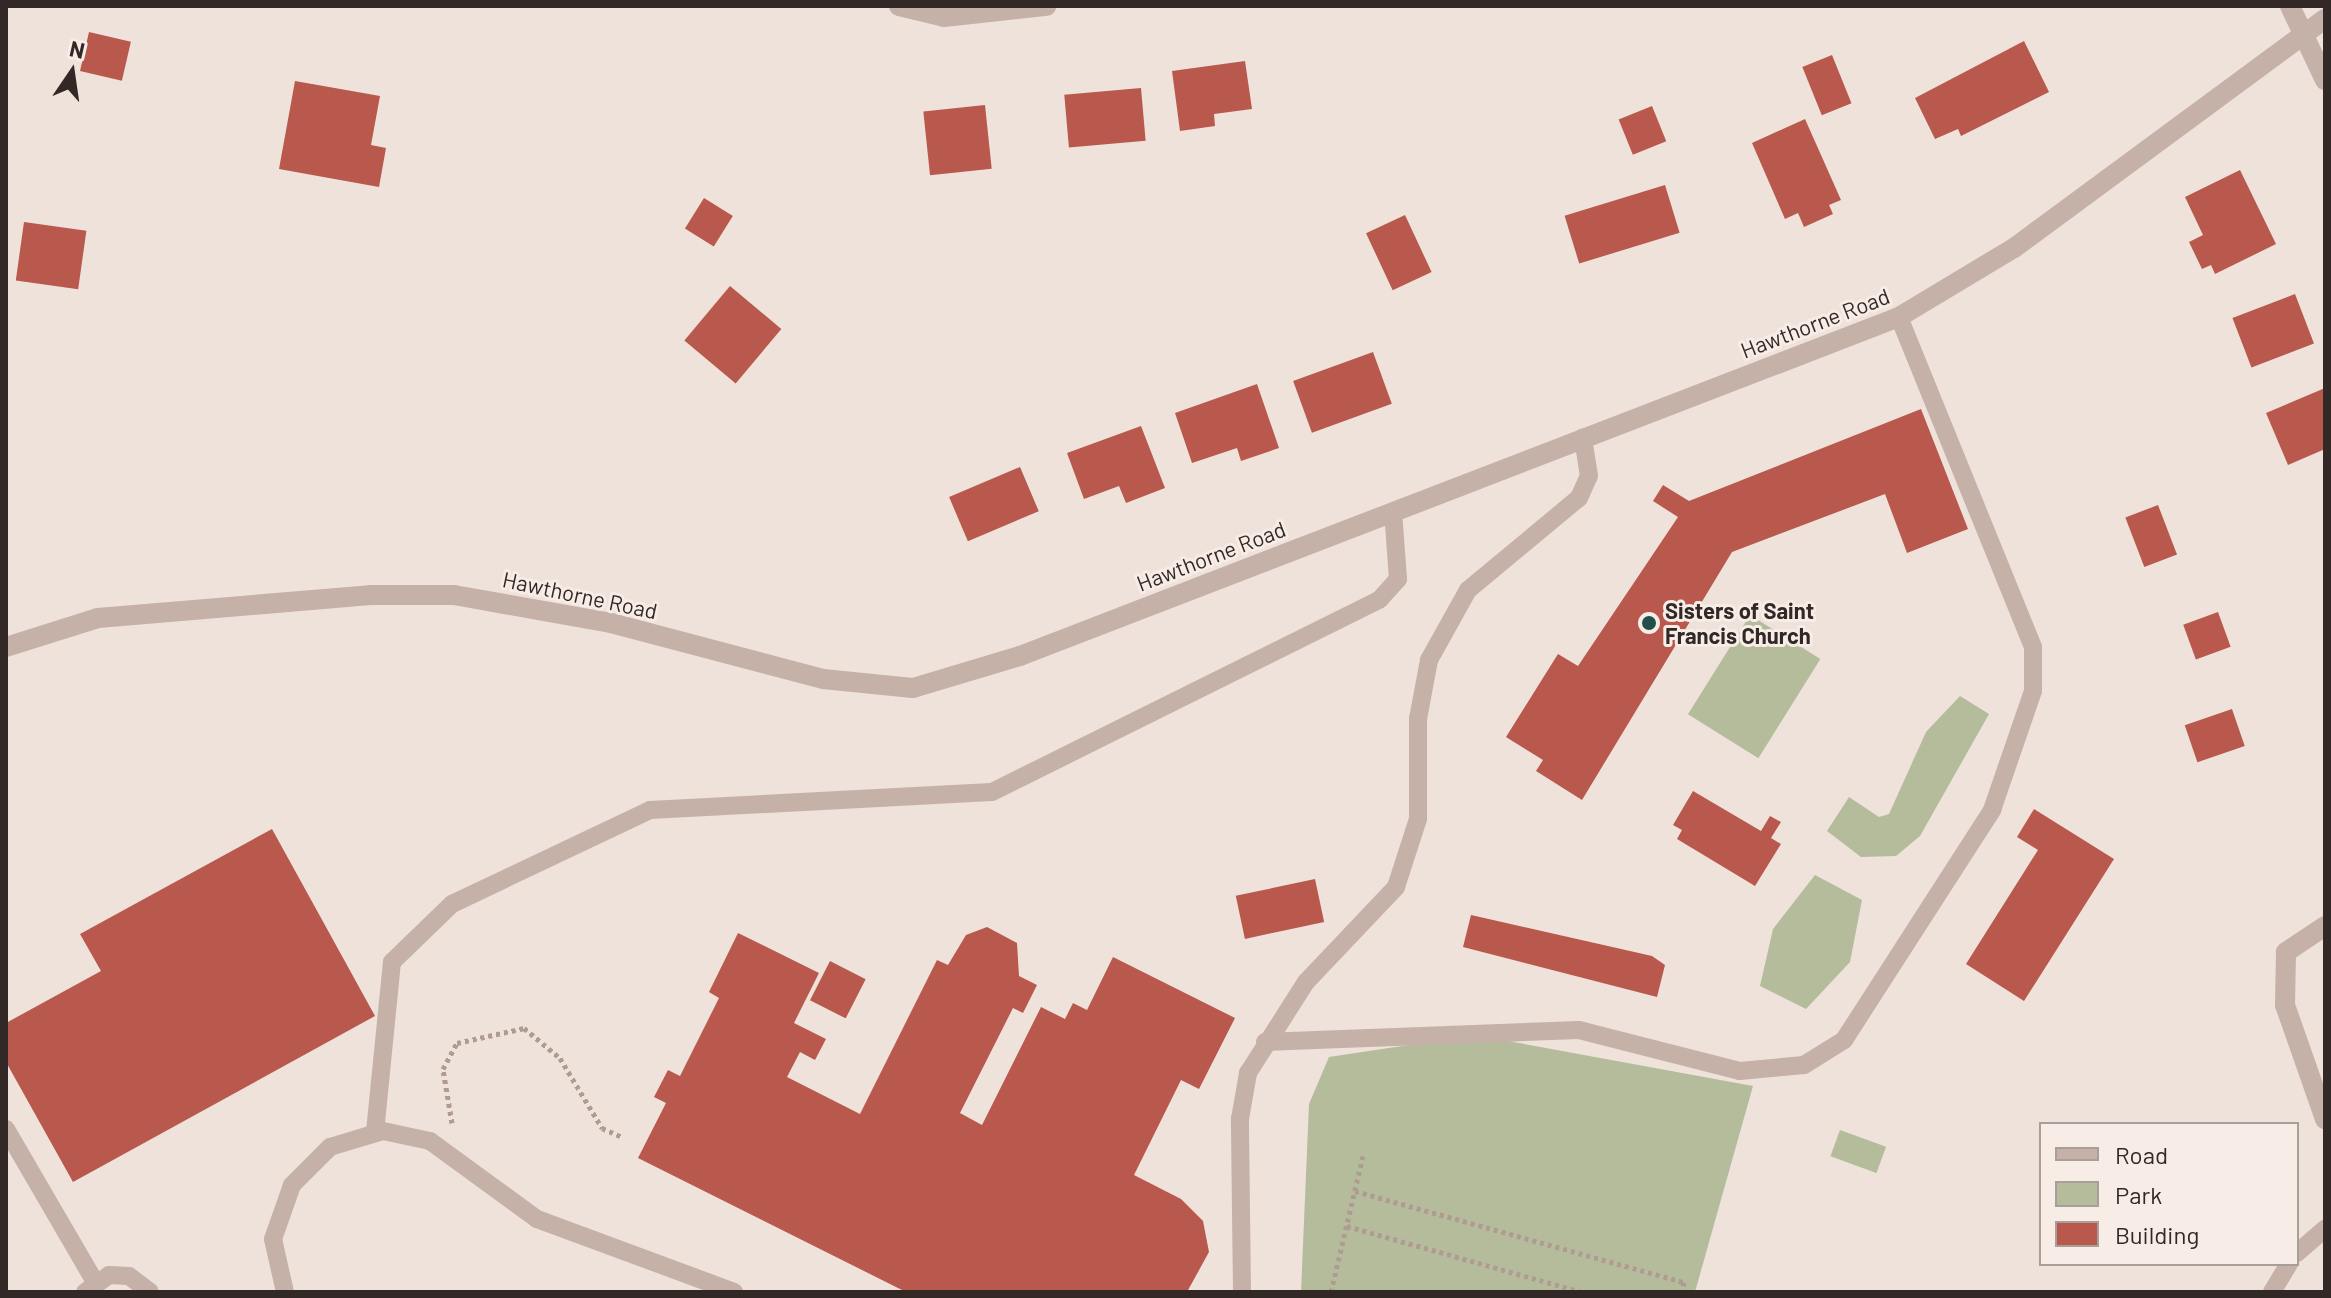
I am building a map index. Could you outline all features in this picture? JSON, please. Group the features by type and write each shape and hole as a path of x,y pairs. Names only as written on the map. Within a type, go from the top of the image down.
{"street":[{"path":"900,8 944,17 1046,6"},
{"path":"2290,6 2306,31 2325,80"},
{"name":"Hawthorne Road","path":"6,647 98,618 370,595 454,595 611,623 823,679 913,688 1020,656 1899,317 2003,256 2325,19"},
{"path":"2325,926 2286,952 2285,1005 2325,1119"}],"lane":[{"path":"1265,1042 1579,1030 1740,1071 1804,1065 1844,1040 1992,810 2033,691 2033,647 1899,317"},
{"path":"1242,1292 1240,1119 1248,1073 1306,982 1396,887 1418,819 1418,719 1429,660 1468,590 1579,498 1589,476 1583,437"},
{"path":"375,1132 392,962 452,904 650,810 992,792 1380,599 1398,579 1393,511"},
{"path":"6,1129 90,1287 129,1276 150,1292"},
{"path":"285,1292 273,1239 292,1185 330,1147 375,1132 410,1133 452,1156 537,1219 734,1292"},
{"path":"2299,1251 2325,1229"},
{"path":"2272,1292 2288,1266"}],"path":[{"path":"452,1156 448,1055 465,1039 505,1027 541,1039 602,1128 622,1137"},
{"path":"1331,1292 1363,1156"},
{"path":"1355,1191 1684,1282 1682,1292"},
{"path":"1347,1226 1582,1292"}],"green space":[{"path":"1750,615 1820,659 1758,758 1688,714"},
{"path":"1960,696 1989,714 1920,836 1896,856 1861,857 1827,831 1849,797 1879,817 1889,814 1926,732"},
{"path":"1815,875 1862,900 1850,962 1806,1009 1760,986 1773,929"},
{"path":"1475,1035 1753,1086 1695,1292 1301,1292 1309,1104 1329,1057"},
{"path":"1840,1130 1886,1147 1876,1173 1830,1156"}],"building":[{"path":"89,32 131,42 122,81 80,71"},
{"path":"2024,41 2049,92 1961,136 1958,129 1935,139 1915,98"},
{"path":"1832,55 1851,103 1822,115 1802,67"},
{"path":"1245,61 1252,109 1214,114 1215,126 1180,131 1172,71"},
{"path":"295,81 380,96 371,145 386,148 379,187 279,169"},
{"path":"1141,88 1146,141 1069,148 1064,95"},
{"path":"985,105 992,169 930,175 923,111"},
{"path":"1652,106 1666,141 1633,155 1619,119"},
{"path":"1805,119 1841,200 1829,205 1833,214 1804,227 1798,213 1785,219 1752,143"},
{"path":"2240,170 2276,244 2215,274 2211,265 2202,269 2189,242 2203,235 2185,197"},
{"path":"1665,185 1680,233 1579,264 1565,216"},
{"path":"704,198 733,216 714,247 685,229"},
{"path":"1405,215 1432,272 1393,290 1366,233"},
{"path":"24,222 86,231 78,289 16,280"},
{"path":"730,286 781,329 736,383 684,340"},
{"path":"2295,294 2314,343 2251,367 2232,318"},
{"path":"1373,352 1392,404 1312,433 1293,381"},
{"path":"1257,384 1279,448 1241,461 1237,448 1192,463 1175,413"},
{"path":"2325,388 2325,449 2288,465 2266,413"},
{"name":"Sisters of Saint Francis Church","path":"1921,409 1968,529 1907,553 1885,494 1732,552 1582,800 1536,771 1543,760 1506,737 1558,654 1578,666 1678,517 1653,501 1663,485 1689,501"},
{"path":"1141,426 1165,488 1126,503 1119,486 1084,499 1067,453"},
{"path":"1020,467 1039,511 968,541 949,497"},
{"path":"2158,505 2177,554 2144,567 2125,518"},
{"path":"2218,612 2231,647 2196,659 2183,625"},
{"path":"2232,709 2245,746 2197,762 2185,725"},
{"path":"1693,791 1761,831 1770,816 1781,822 1771,838 1781,844 1755,886 1677,839 1682,830 1673,825"},
{"path":"2034,809 2114,859 2024,1001 1966,964 2038,850 2017,837"},
{"path":"272,829 375,1016 73,1182 6,1062 6,1023 101,971 80,934"},
{"path":"1315,879 1324,922 1245,939 1236,896"},
{"path":"1471,915 1652,956 1665,965 1657,997 1463,947"},
{"path":"987,927 1017,943 1019,976 1037,985 1023,1013 1013,1008 960,1113 982,1125 1041,1007 1065,1019 1073,1003 1087,1010 1113,957 1235,1018 1199,1089 1181,1080 1134,1175 1181,1199 1203,1221 1209,1252 1187,1292 906,1292 638,1158 666,1103 654,1097 668,1070 680,1076 719,998 709,992 738,933 819,973 794,1023 826,1039 815,1060 800,1052 787,1077 860,1114 937,960 948,965 966,935"},
{"path":"830,961 866,979 846,1018 810,1000"}],"place":[{"name":"Sisters of Saint Francis Church","path":"1649,623"}]}
